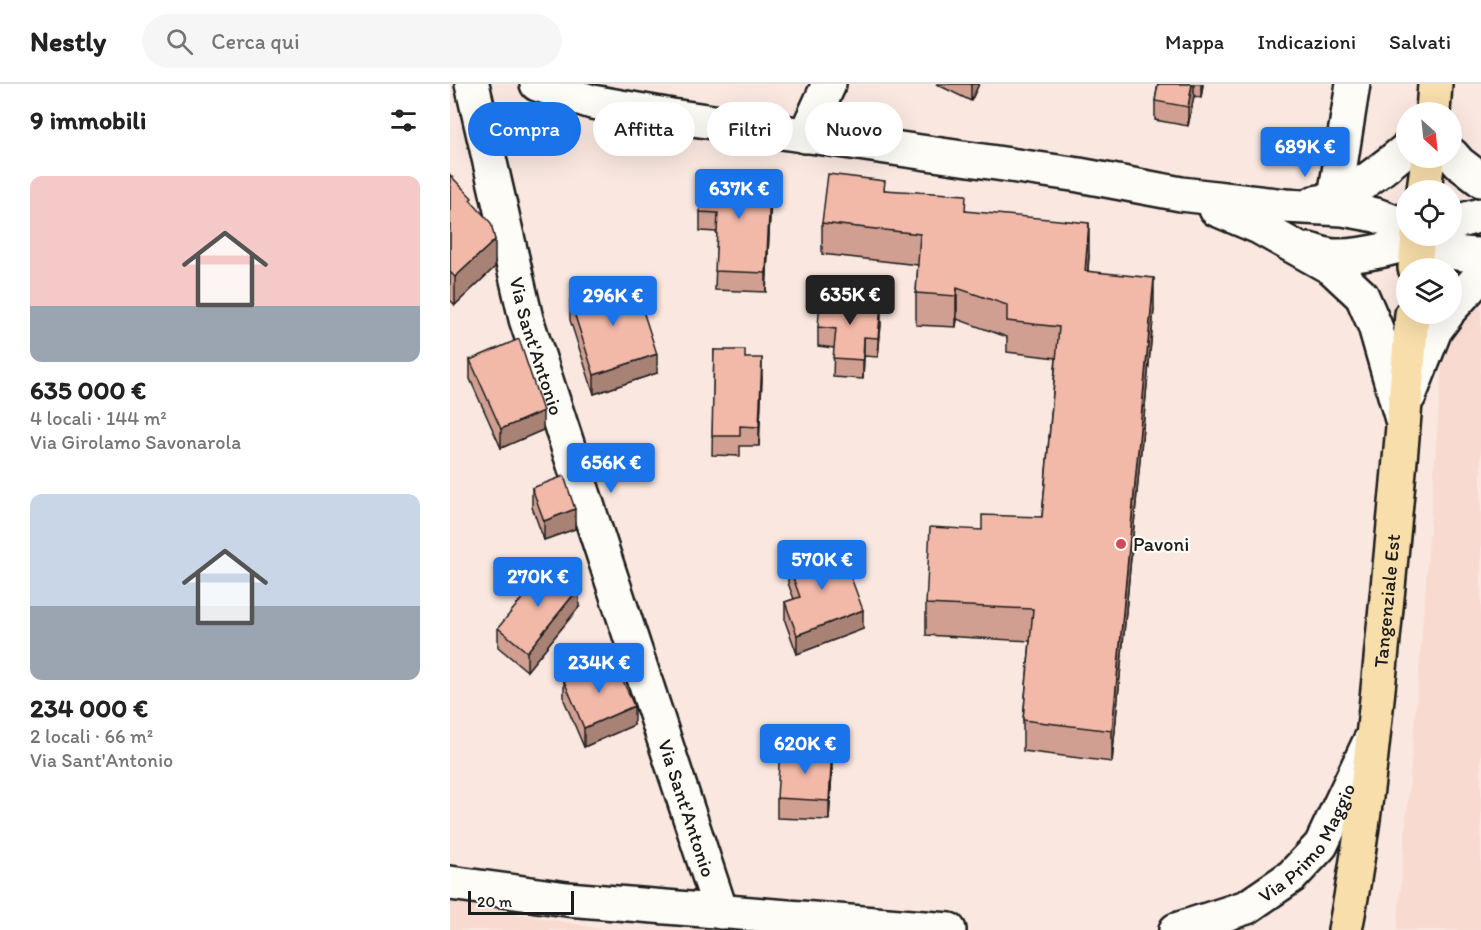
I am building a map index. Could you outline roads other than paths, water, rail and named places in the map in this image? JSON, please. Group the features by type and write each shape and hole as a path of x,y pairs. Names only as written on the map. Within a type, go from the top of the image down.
{"main road":[{"path":"1434,102 1435,84"},
{"name":"Tangenziale Est","path":"1345,930 1374,734 1411,324"},
{"name":"Tangenziale Est","path":"1353,887 1357,930"}],"street":[{"name":"Via Sant'Antonio","path":"472,84 526,319 720,912"},
{"path":"537,84 592,102 672,117 805,136"},
{"path":"821,102 830,84"},
{"path":"1335,197 1353,84"},
{"path":"903,150 1079,175 1181,194 1286,206 1343,209 1376,214 1396,222"},
{"path":"1286,206 1319,202 1335,197 1368,178 1396,157"},
{"path":"1462,165 1481,180"},
{"path":"1181,194 1259,227 1295,247 1332,268 1362,296 1375,326 1405,413"},
{"path":"1462,221 1481,216"},
{"path":"1295,247 1336,256 1396,245"},
{"path":"1431,246 1454,254 1481,255"},
{"path":"1462,296 1481,275"},
{"path":"1405,413 1435,330 1440,324"},
{"name":"Via Primo Maggio","path":"1176,930 1247,907 1292,876 1321,845 1374,734"},
{"path":"450,883 567,898 949,930"}],"place":[{"name":"Pavoni","path":"1121,544"}]}
